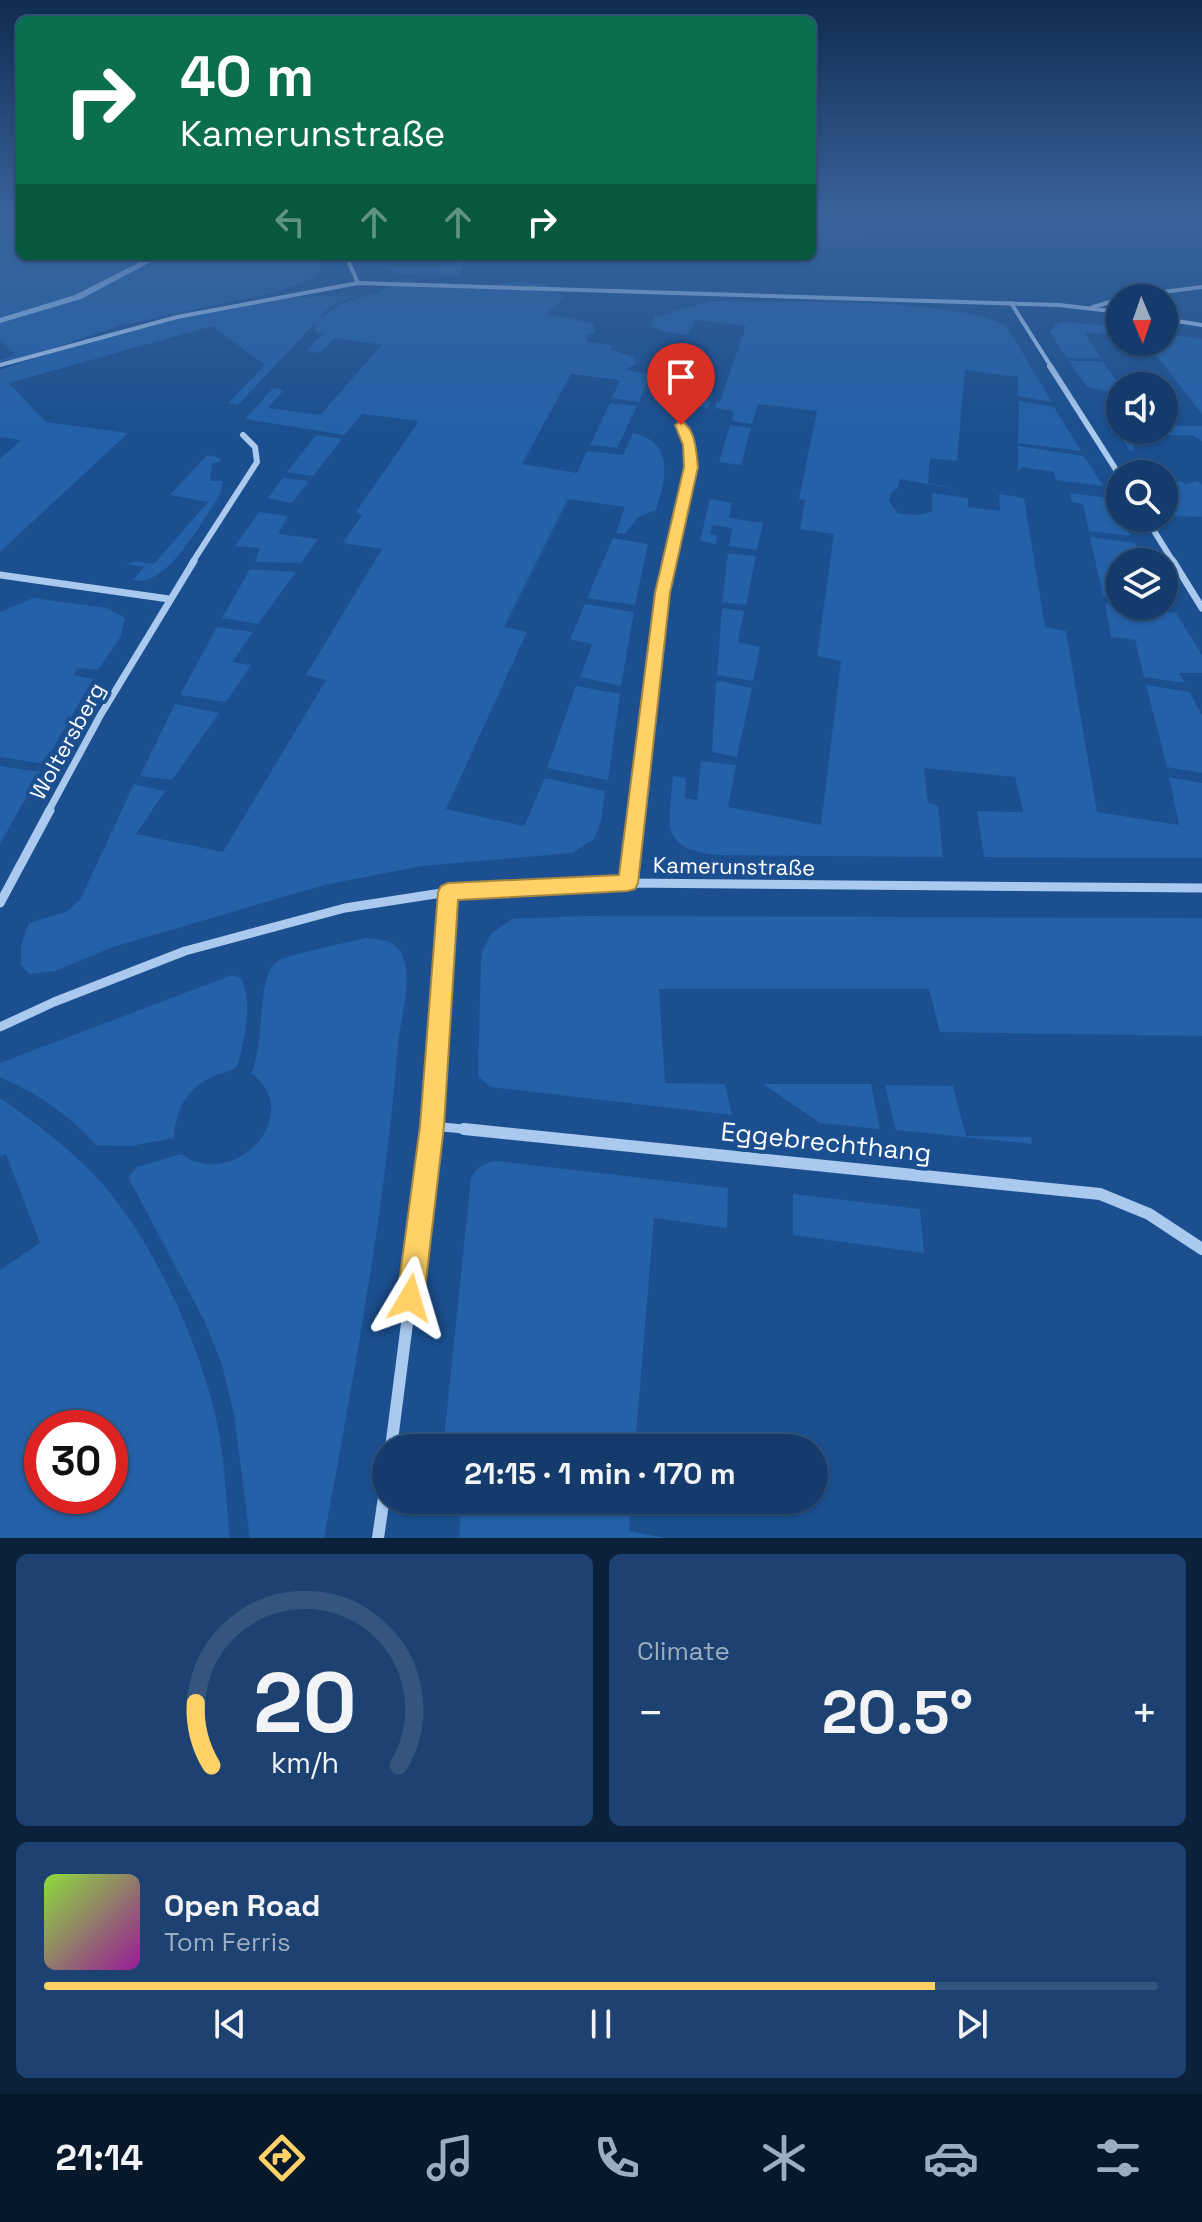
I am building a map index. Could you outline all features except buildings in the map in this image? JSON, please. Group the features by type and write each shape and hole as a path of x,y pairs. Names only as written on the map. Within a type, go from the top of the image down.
{"street":[{"path":"0,365 151,322 282,294 339,286"},
{"path":"449,286 1011,303 1106,310"},
{"path":"1092,308 1131,296 1202,287"},
{"path":"1011,303 1110,460"},
{"path":"1178,321 1202,325"},
{"path":"628,883 661,600 691,467 689,445 681,425"},
{"name":"Woltersberg","path":"0,903 100,716 169,599 257,462 259,454 254,444 243,435"},
{"path":"1155,532 1202,608"},
{"path":"0,575 169,599"},
{"name":"Kamerunstraße","path":"0,1027 54,1002 185,951 345,908 448,892 628,883 1202,888"},
{"path":"393,1434 432,1126 448,892"},
{"name":"Eggebrechthang","path":"432,1126 1100,1194 1149,1214 1202,1249"},
{"path":"378,1538 381,1514"}],"shaded area":[{"path":"0,286 292,286 272,293 122,325 0,366 0,360 16,355 0,339"},
{"path":"388,286 457,286 473,290 495,286 547,286 563,296 556,308 548,311 549,315 593,323 595,333 585,336 587,342 610,345 611,350 635,357 636,364 625,370 651,374 639,402 612,398 620,380 571,374 522,464 577,473 587,451 623,455 633,433 656,444 664,463 663,486 656,510 638,517 625,534 616,533 625,507 568,499 504,627 527,632 446,809 524,826 545,778 605,791 601,821 594,839 572,853 422,866 324,885 113,947 55,971 29,974 21,965 21,946 29,923 66,912 80,900 134,784 165,791 136,834 223,852 326,680 306,675 382,549 343,543 362,515 356,512 419,421 362,414 345,435 245,419 273,388 284,390 268,408 320,415 382,345 335,338 320,353 306,351 323,334 315,332 315,323 238,405 228,403 265,365 212,326 9,383 46,422 128,433 0,552 0,459 21,440 0,437 0,370 85,342 222,308 313,297 357,296 331,307 320,319 340,304 378,293"},
{"path":"711,301 911,306 985,317 1007,327 1052,402 1018,396 1018,377 965,370 957,461 930,458 928,483 961,490 900,479 898,488 889,500 897,513 915,515 932,512 932,493 968,498 968,507 1000,511 999,494 1024,498 1045,627 1066,631 1097,812 1179,825 1169,777 1202,783 1202,858 984,857 977,811 1023,812 1015,777 924,768 928,802 938,806 943,857 718,855 685,847 676,840 670,821 673,776 686,778 685,798 697,800 701,761 736,765 728,807 821,825 841,661 817,656 834,534 800,529 805,500 799,499 817,411 758,404 752,424 732,421 734,411 715,408 720,402 746,326 695,320 688,335 664,332 651,326 655,317"},
{"path":"1056,324 1106,326 1106,333 1085,333 1101,358 1067,358 1050,332"},
{"path":"1178,335 1202,339 1202,414 1178,383 1178,372 1169,372 1157,356 1178,356"},
{"path":"1069,361 1102,361 1110,372 1106,372 1106,391 1087,387"},
{"path":"667,372 672,372 665,387 706,392 703,399 710,401 708,408 654,400"},
{"path":"1019,401 1054,407 1081,451 1018,443"},
{"path":"610,403 637,406 617,448 590,445"},
{"path":"730,425 751,428 741,465 719,462"},
{"path":"1178,425 1202,426 1202,441 1192,435 1178,435"},
{"path":"316,435 342,439 313,476 287,472"},
{"path":"1018,446 1084,456 1103,486 1056,480 1054,472 1022,467 1018,471"},
{"path":"207,455 221,458 220,462 212,463 210,481 223,481 221,493 171,563 146,580 133,580 144,567 127,564 134,561 154,564 208,502 170,495"},
{"path":"283,478 309,481 292,503 268,498"},
{"path":"1197,481 1202,484 1202,517 1178,516 1178,482 1185,484"},
{"path":"1070,493 1106,498 1106,532 1129,532 1131,536 1089,531 1083,504 1072,502"},
{"path":"710,499 732,503 729,518 763,523 757,550 729,546 732,528 712,525 710,534 717,535 716,544 700,541"},
{"path":"259,512 288,516 278,534 318,539 301,563 255,562 260,548 235,546"},
{"path":"1090,537 1135,543 1138,548 1106,548 1106,596 1103,596"},
{"path":"613,538 648,544 635,605 587,598"},
{"path":"728,553 756,556 746,605 722,602"},
{"path":"250,569 296,572 258,624 222,618"},
{"path":"33,598 107,608 125,618 121,636 98,670 78,668 73,675 93,679 44,764 0,757 0,612"},
{"path":"585,604 634,612 621,686 580,677 592,644 570,639"},
{"path":"722,608 744,611 738,642 760,647 753,681 717,675"},
{"path":"1178,616 1202,655 1202,673 1179,673 1185,683 1144,677 1135,640 1111,637 1108,620 1178,620"},
{"path":"217,627 253,632 232,662 251,665 226,702 180,695"},
{"path":"720,681 752,688 737,757 712,752 716,683"},
{"path":"1146,685 1189,692 1202,715 1202,773 1167,767"},
{"path":"576,686 620,694 608,780 547,768"},
{"path":"175,704 219,713 172,780 140,776"},
{"path":"0,766 40,772 0,844"},
{"path":"582,916 1202,918 1202,1036 940,1032 929,989 659,989 665,1083 725,1084 732,1115 490,1087 478,1076 482,951 492,933 512,919"},
{"path":"367,938 390,942 398,948 406,970 406,991 377,1231 324,1538 250,1538 234,1415 222,1364 204,1320 128,1177 137,1167 181,1154 202,1163 223,1163 242,1156 257,1143 268,1127 271,1108 266,1090 251,1073 269,971 275,963 291,956"},
{"path":"232,975 241,978 247,999 245,1032 238,1064 233,1070 209,1078 190,1093 179,1113 174,1138 131,1146 96,1145 52,1106 0,1077 0,1063"},
{"path":"763,1084 871,1084 880,1129 820,1123"},
{"path":"885,1085 953,1086 966,1136 1031,1137 1032,1144 896,1130"},
{"path":"0,1098 51,1136 98,1179 118,1203 155,1261 187,1327 210,1393 222,1451 230,1538 0,1538 0,1270 40,1243 6,1154 0,1156"},
{"path":"497,1161 728,1188 727,1228 654,1218 636,1434 444,1434 471,1178 489,1163"},
{"path":"793,1194 920,1209 924,1253 793,1235"},
{"path":"461,1514 630,1514 629,1531 666,1538 459,1538"}],"waterway":[{"path":"0,321 78,297 100,286"}],"route":[{"path":"410,1298 432,1126 448,892 537,885 628,883 662,593 691,467 689,445 681,425"}]}
